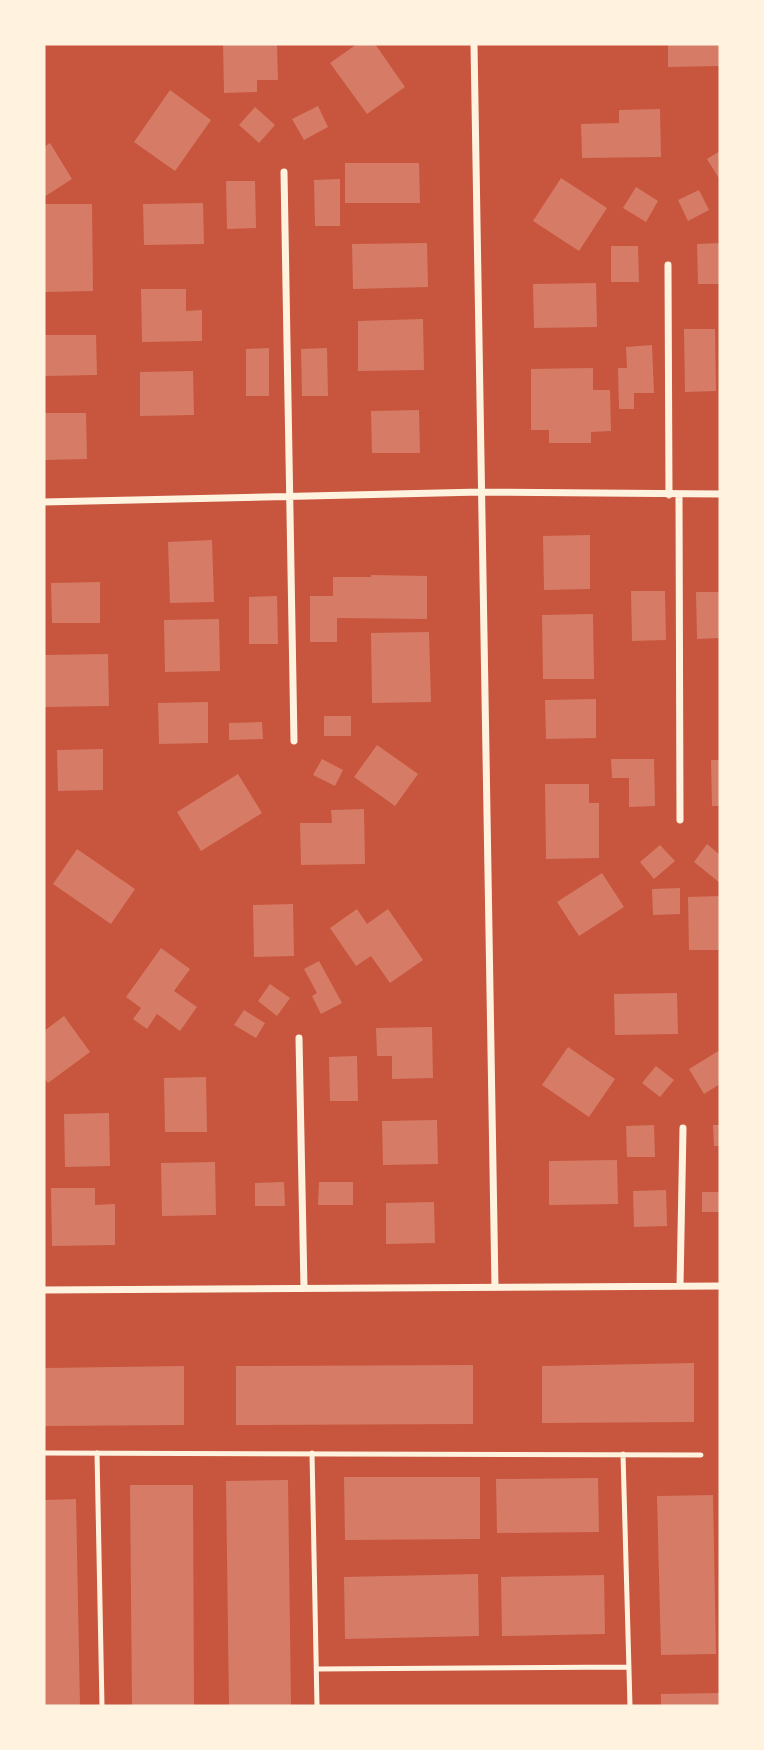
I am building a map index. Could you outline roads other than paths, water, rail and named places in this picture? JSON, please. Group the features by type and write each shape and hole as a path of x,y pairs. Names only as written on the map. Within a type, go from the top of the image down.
{"street":[{"path":"474,44 495,1287"},
{"path":"284,172 294,741"},
{"path":"668,265 669,495"},
{"path":"44,502 481,492 720,494"},
{"path":"679,495 680,820"},
{"path":"299,1038 304,1288"},
{"path":"680,1286 683,1128"},
{"path":"44,1290 720,1286"}],"lane":[{"path":"97,1452 102,1706"},
{"path":"44,1453 701,1455"},
{"path":"312,1453 317,1706"},
{"path":"624,1454 630,1706"},
{"path":"318,1669 629,1667"}]}
